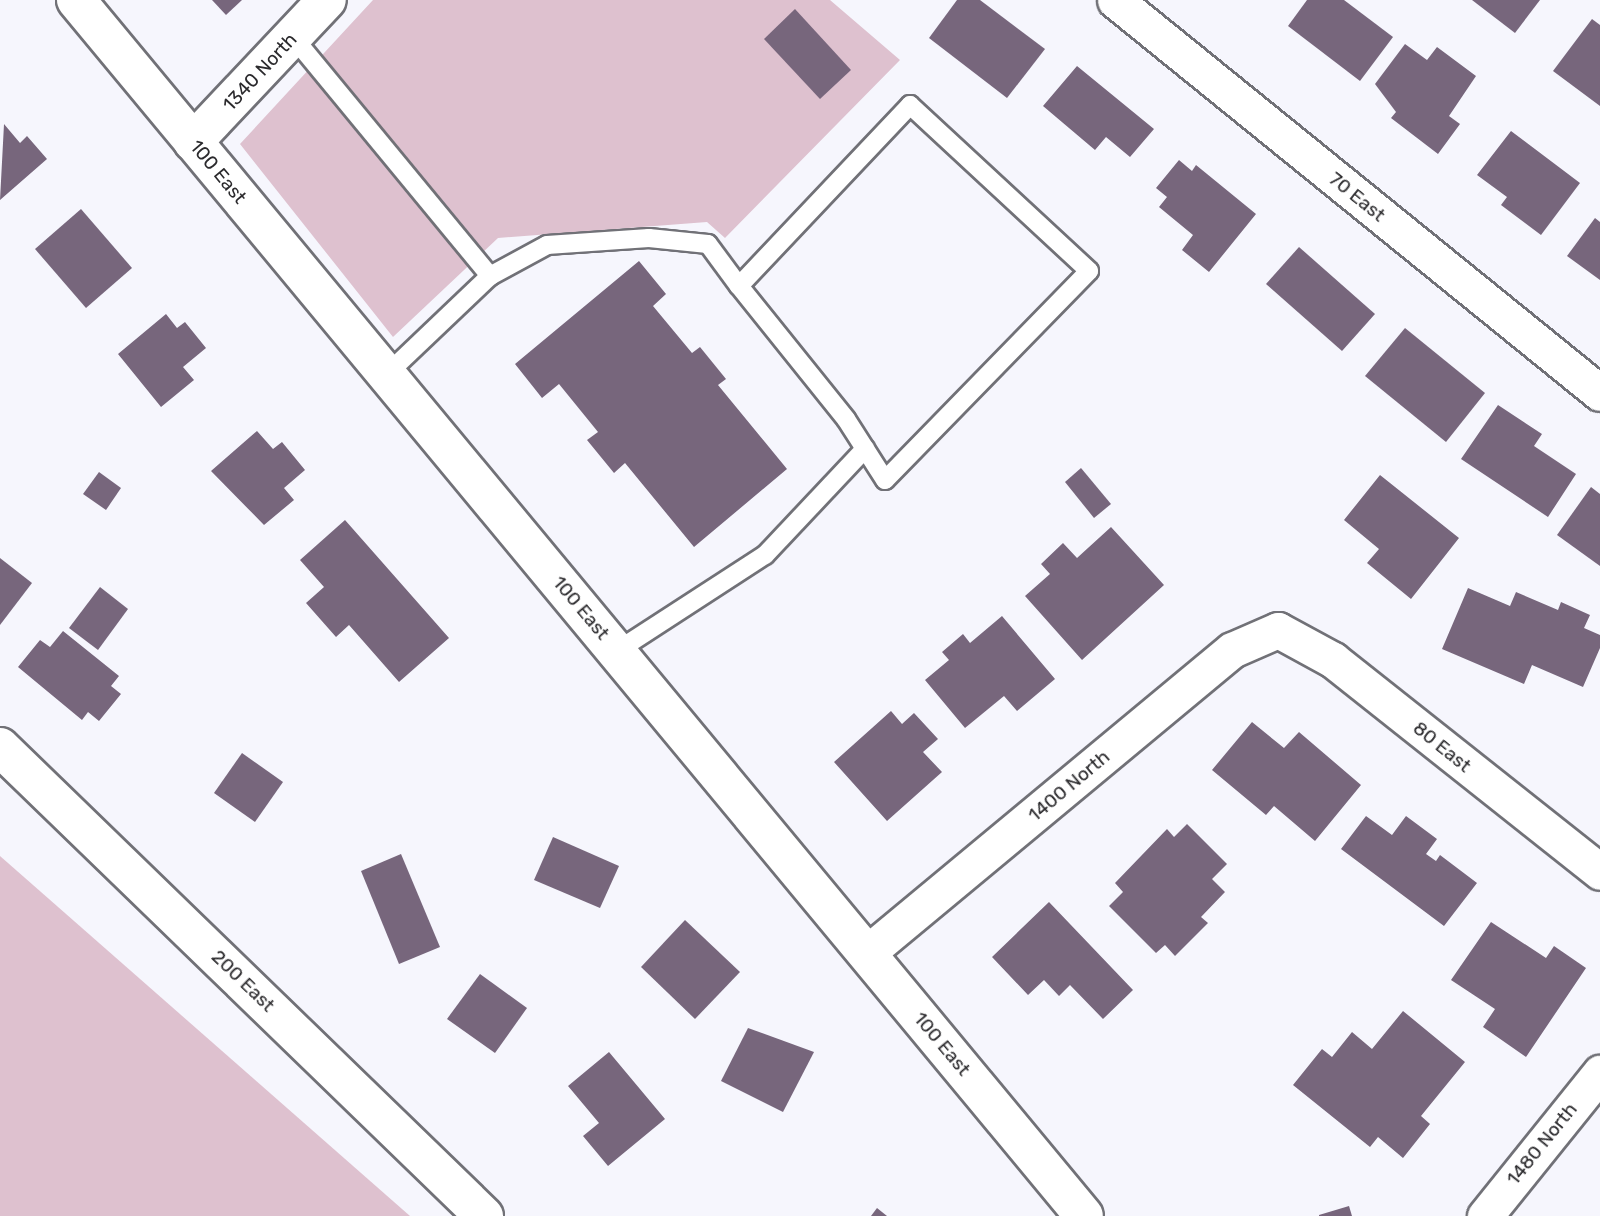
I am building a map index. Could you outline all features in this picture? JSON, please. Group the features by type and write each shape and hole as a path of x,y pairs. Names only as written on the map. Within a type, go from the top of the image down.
{"main road":[{"name":"100 East","path":"76,0 1084,1216"},
{"name":"1340 North","path":"193,142 327,0"},
{"name":"200 East","path":"0,747 484,1216"}],"street":[{"name":"70 East","path":"1115,0 1600,393"},
{"name":"80 East","path":"1278,630 1333,660 1600,872"},
{"name":"1400 North","path":"867,953 1232,650 1278,630"},
{"name":"1480 North","path":"1485,1216 1600,1073"}],"lane":[{"path":"293,37 490,276"},
{"path":"387,374 490,276 547,245 649,238 708,244 740,286 866,449 885,480 1090,271 910,105 740,286"},
{"path":"617,651 765,555 866,449"}],"shaded area":[{"path":"373,0 830,0 900,60 725,238 707,222 498,238 393,337 240,144"},
{"path":"0,856 410,1216 0,1216"}],"building":[{"path":"212,0 242,0 226,15"},
{"path":"957,0 980,0 1045,49 1007,98 929,38"},
{"path":"1307,0 1344,0 1393,37 1360,81 1288,26"},
{"path":"1472,0 1540,0 1515,33"},
{"path":"795,9 851,70 820,99 764,39"},
{"path":"1592,19 1600,25 1600,106 1553,71"},
{"path":"1405,44 1427,60 1437,47 1476,76 1449,116 1460,124 1438,154 1391,118 1396,112 1375,84"},
{"path":"1077,66 1154,129 1130,157 1106,137 1095,150 1043,106"},
{"path":"4,124 20,143 27,136 47,159 0,200"},
{"path":"1511,131 1580,183 1541,235 1501,205 1507,197 1477,175"},
{"path":"1179,160 1192,171 1196,165 1256,214 1209,272 1182,250 1193,235 1159,207 1167,197 1156,188"},
{"path":"81,209 132,268 86,308 35,249"},
{"path":"1595,218 1600,222 1600,280 1567,256"},
{"path":"1299,247 1375,314 1342,351 1266,284"},
{"path":"639,261 666,294 653,306 692,353 700,347 726,379 718,385 787,469 694,547 625,463 614,473 587,440 598,432 559,384 542,398 515,364"},
{"path":"166,314 177,328 185,322 206,348 183,367 194,380 161,407 118,354"},
{"path":"1405,328 1485,393 1446,442 1365,376"},
{"path":"1498,405 1542,434 1534,446 1576,474 1548,517 1461,459"},
{"path":"257,431 273,449 282,442 305,470 284,488 294,500 264,525 211,471"},
{"path":"1081,468 1111,504 1094,518 1065,482"},
{"path":"99,472 121,488 106,510 83,494"},
{"path":"1380,475 1459,538 1411,599 1367,563 1379,549 1344,520"},
{"path":"1591,487 1600,494 1600,566 1557,535"},
{"path":"345,520 449,638 399,682 349,625 336,637 306,603 324,587 300,560"},
{"path":"1111,527 1164,585 1082,660 1025,596 1050,574 1041,564 1063,543 1077,558"},
{"path":"0,558 32,583 0,625"},
{"path":"100,587 128,609 98,650 69,628"},
{"path":"1468,588 1510,606 1516,592 1558,610 1561,602 1590,615 1584,628 1600,635 1600,648 1583,687 1532,665 1524,684 1442,649"},
{"path":"1002,616 1055,679 1017,711 1004,696 965,728 925,680 949,660 942,652 963,634 970,643"},
{"path":"63,631 119,676 111,686 121,694 99,721 88,712 82,720 18,667 40,640 50,647"},
{"path":"891,711 902,724 914,713 938,739 923,752 942,772 887,821 834,762"},
{"path":"1252,722 1284,748 1299,732 1361,785 1315,841 1274,806 1266,815 1212,770"},
{"path":"242,753 283,782 255,822 214,793"},
{"path":"1366,816 1392,835 1406,816 1437,839 1426,854 1436,861 1440,855 1477,883 1444,926 1341,849"},
{"path":"1187,824 1227,864 1212,879 1225,892 1201,917 1208,923 1175,956 1165,945 1156,953 1109,906 1123,892 1115,883 1167,829 1174,837"},
{"path":"553,837 619,866 600,908 534,880"},
{"path":"401,854 440,947 399,964 361,871"},
{"path":"1049,902 1133,990 1103,1019 1070,985 1059,996 1044,980 1028,995 992,957"},
{"path":"685,920 740,972 695,1019 641,967"},
{"path":"1491,922 1546,958 1554,946 1586,968 1526,1057 1483,1027 1495,1009 1451,980"},
{"path":"480,974 527,1008 495,1053 447,1019"},
{"path":"1403,1011 1465,1062 1421,1116 1430,1124 1403,1158 1378,1137 1370,1147 1293,1085 1322,1049 1332,1057 1352,1032 1372,1049"},
{"path":"748,1028 814,1052 783,1112 721,1081"},
{"path":"609,1052 665,1119 608,1166 583,1136 599,1123 568,1086"},
{"path":"1349,1206 1352,1216 1319,1216 1319,1215"},
{"path":"877,1208 887,1216 871,1216"}]}
